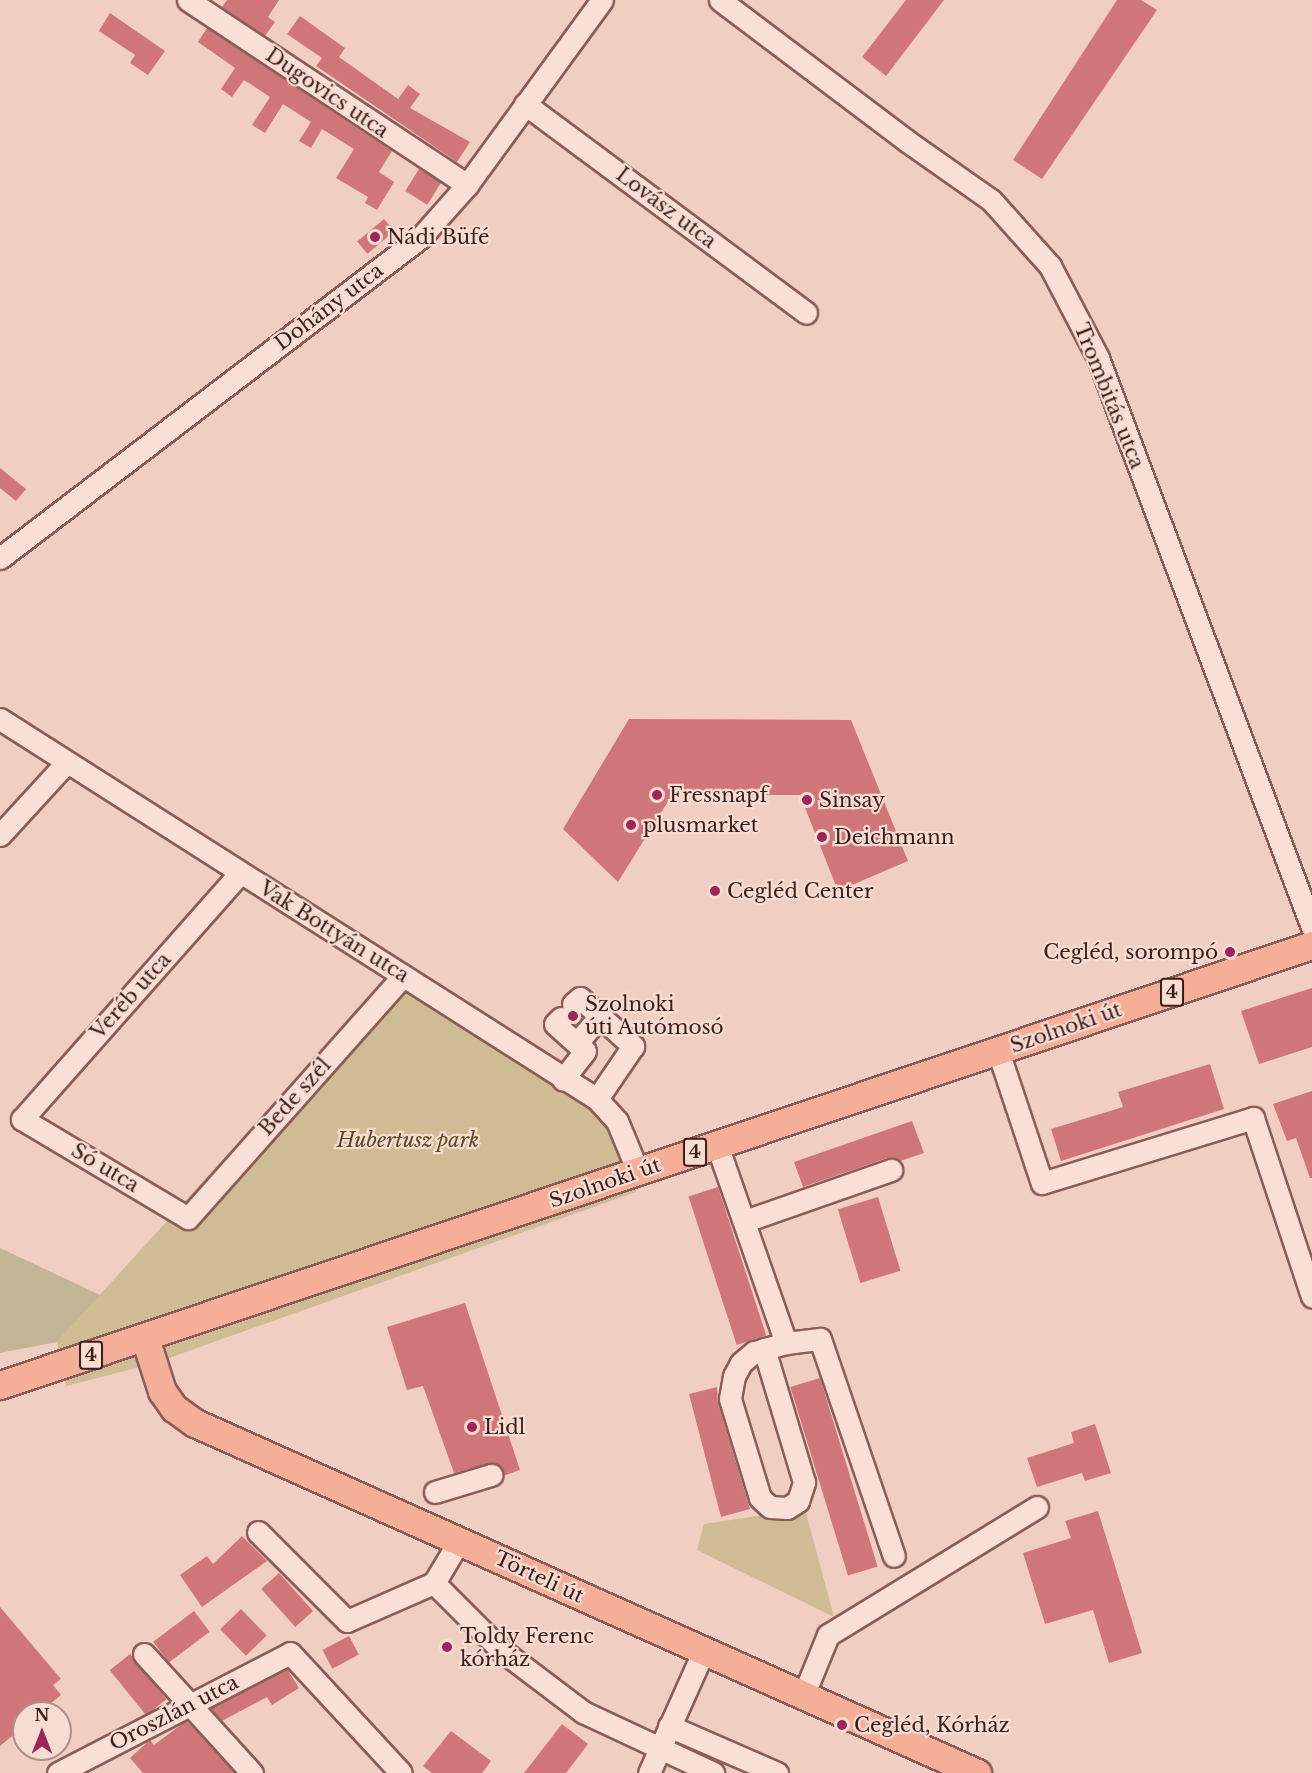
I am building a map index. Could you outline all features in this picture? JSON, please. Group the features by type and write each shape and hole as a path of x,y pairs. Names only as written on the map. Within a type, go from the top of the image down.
{"main road":[{"name":"Szolnoki út","path":"0,1385 1312,945"},
{"name":"Törteli út","path":"145,1338 162,1391 174,1408 195,1423 977,1773"}],"street":[{"name":"Dugovics utca","path":"188,0 467,185"},
{"name":"Dohány utca","path":"0,558 421,237 467,185 602,0"},
{"name":"Trombitás utca","path":"720,0 906,141 991,200 1050,266 1098,358 1312,927"},
{"name":"Lovász utca","path":"525,104 806,313"},
{"name":"Vak Bottyán utca","path":"0,719 597,1099 617,1121 638,1172"},
{"path":"0,835 66,763"},
{"name":"Veréb utca","path":"22,1119 240,873"},
{"name":"Bede szél","path":"188,1218 403,976"},
{"path":"563,1079 585,1051 578,1020 633,1046 597,1099"},
{"path":"998,1051 1042,1183 1253,1118 1312,1296"},
{"name":"Só utca","path":"22,1119 188,1218"},
{"path":"717,1145 786,1343"},
{"path":"745,1221 891,1170"},
{"path":"764,1349 804,1482 798,1502 787,1508 770,1507 760,1498 730,1399 734,1376 741,1363 764,1349 786,1343 820,1339 894,1556"},
{"path":"425,1525 437,1497 433,1485 491,1475"},
{"path":"803,1696 828,1635 1038,1507"},
{"path":"258,1532 347,1621 434,1583 459,1541"},
{"path":"434,1583 501,1650 583,1712 658,1750 713,1773"},
{"path":"650,1773 658,1750 703,1652"},
{"name":"Oroszlán utca","path":"58,1773 290,1653 401,1773"},
{"path":"144,1654 252,1773"},
{"path":"669,1726 777,1773"}],"green space":[{"name":"Hubertusz park","path":"386,980 602,1115 617,1142 636,1192 152,1364 66,1386 57,1342"},
{"path":"805,1509 834,1617 697,1550 704,1524"}],"shaded area":[{"path":"0,1248 100,1295 57,1342 0,1353"}],"building":[{"path":"227,0 279,0 268,17 275,22 265,36 222,7"},
{"path":"906,0 944,0 886,76 862,57"},
{"path":"1117,0 1141,0 1157,10 1042,179 1013,160"},
{"path":"110,13 165,51 148,75 130,63 135,55 99,31"},
{"path":"300,16 345,48 339,57 398,99 408,85 420,94 410,108 470,142 457,162 316,66 322,58 287,34"},
{"path":"207,28 392,151 379,172 394,182 377,210 365,203 368,197 336,178 354,149 322,129 311,148 299,141 311,122 283,104 265,133 252,125 270,97 244,80 232,97 221,89 235,68 198,42"},
{"path":"419,169 441,183 427,205 405,191"},
{"name":"Nádi Büfé","path":"384,219 394,231 367,254 357,241"},
{"path":"0,468 26,489 16,501 0,488"},
{"path":"629,719 851,720 908,861 838,891 800,795 672,795 618,882 563,829"},
{"path":"1312,988 1312,1047 1259,1064 1241,1011"},
{"path":"1210,1064 1224,1109 1061,1161 1051,1129 1123,1107 1118,1092"},
{"path":"1312,1091 1312,1178 1310,1178 1296,1138 1287,1141 1273,1104"},
{"path":"912,1121 924,1153 900,1161 887,1158 803,1187 794,1162"},
{"path":"718,1187 766,1335 737,1345 689,1197"},
{"path":"878,1197 901,1271 860,1283 838,1209"},
{"name":"Lidl","path":"465,1303 520,1470 503,1476 500,1466 493,1463 454,1473 423,1386 407,1390 387,1327"},
{"path":"820,1378 878,1566 848,1575 790,1387"},
{"path":"717,1387 718,1403 750,1509 721,1517 689,1394"},
{"path":"1095,1424 1111,1473 1085,1481 1082,1473 1037,1487 1027,1458 1074,1443 1071,1432"},
{"path":"1098,1511 1142,1653 1109,1663 1093,1610 1045,1624 1023,1553 1071,1538 1065,1521"},
{"path":"242,1536 267,1561 202,1607 180,1575 207,1556 213,1564"},
{"path":"279,1573 313,1611 295,1627 261,1589"},
{"path":"0,1607 61,1679 53,1685 61,1695 54,1701 12,1701 12,1736 0,1746"},
{"path":"241,1609 267,1636 246,1656 220,1629"},
{"path":"194,1611 210,1632 169,1662 153,1642"},
{"path":"349,1636 359,1655 332,1669 323,1650"},
{"path":"130,1654 167,1699 146,1715 110,1670"},
{"path":"287,1669 299,1688 272,1705 267,1697 222,1721 211,1708"},
{"path":"186,1721 235,1773 143,1773 130,1758 150,1740 154,1745"},
{"path":"562,1724 588,1744 566,1773 524,1773"},
{"path":"451,1731 491,1761 482,1773 432,1773 423,1766"}],"tunnel":[{"path":"572,1027 584,1014"}],"place":[{"name":"Nádi Büfé","path":"375,237"},
{"name":"Fressnapf","path":"657,795"},
{"name":"Sinsay","path":"807,800"},
{"name":"plusmarket","path":"631,825"},
{"name":"Deichmann","path":"822,837"},
{"name":"Cegléd Center","path":"715,891"},
{"name":"Cegléd, sorompó","path":"1230,952"},
{"name":"Szolnoki úti Autómosó","path":"573,1016"},
{"name":"Lidl","path":"472,1427"},
{"name":"Toldy Ferenc kórház","path":"447,1647"},
{"name":"Cegléd, Kórház","path":"842,1725"}]}
